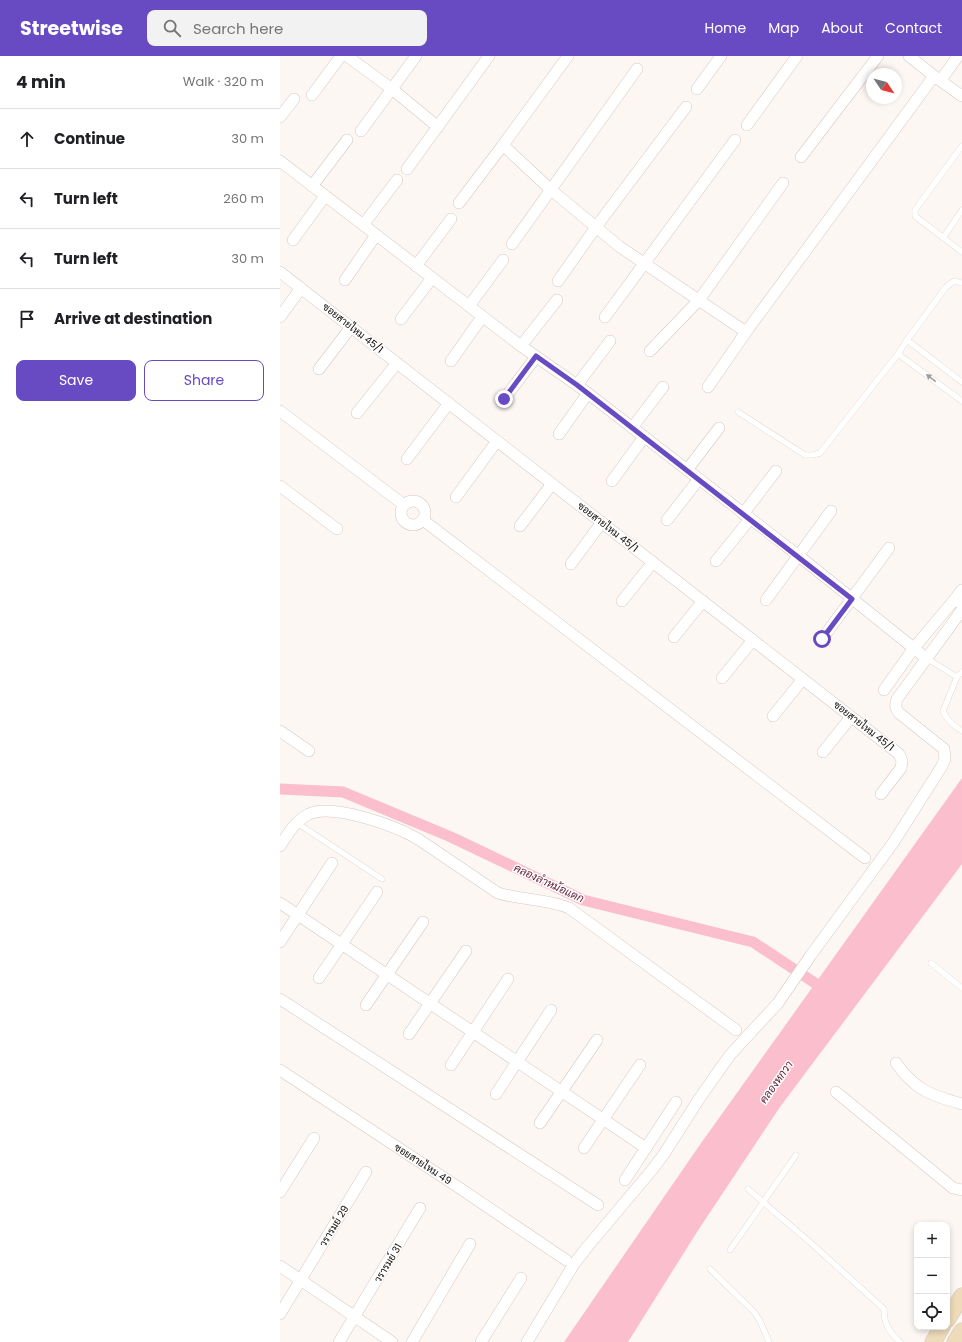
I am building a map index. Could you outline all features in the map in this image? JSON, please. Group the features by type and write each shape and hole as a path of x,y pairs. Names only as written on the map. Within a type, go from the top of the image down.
{"main road":[{"path":"950,1315 962,1296"},
{"path":"933,1342 940,1330"},
{"path":"955,1342 962,1331"}],"street":[{"path":"312,95 341,56"},
{"path":"347,56 392,89 438,127"},
{"path":"361,131 416,56"},
{"path":"407,169 489,56"},
{"path":"459,203 568,56"},
{"path":"697,89 721,56"},
{"path":"747,125 797,56"},
{"path":"801,157 878,56"},
{"path":"909,56 962,96"},
{"path":"708,387 746,332 938,78 958,56"},
{"path":"512,244 550,189 638,69"},
{"path":"280,117 294,99"},
{"path":"558,281 596,227 686,107"},
{"path":"312,186 347,140"},
{"path":"605,318 735,140"},
{"path":"503,145 550,189 643,264 746,332"},
{"path":"280,161 482,317 588,393 747,516 926,658"},
{"path":"363,225 397,180"},
{"path":"650,351 699,300 784,183"},
{"path":"293,240 325,196"},
{"path":"416,266 451,219"},
{"path":"345,280 376,235"},
{"path":"469,306 503,260"},
{"name":"ซอยสายไหม 45/1","path":"280,272 899,754 902,761 901,768 881,794"},
{"path":"401,319 432,278"},
{"path":"280,317 301,288"},
{"path":"521,346 556,300"},
{"path":"451,361 482,317"},
{"path":"319,369 351,327"},
{"path":"577,385 610,341"},
{"path":"504,399 536,356"},
{"path":"358,413 397,363"},
{"path":"632,428 663,387"},
{"path":"559,434 588,393"},
{"path":"407,459 449,403"},
{"path":"280,411 404,505"},
{"path":"687,470 719,428"},
{"path":"612,481 644,437"},
{"path":"456,497 497,440"},
{"path":"716,561 776,471"},
{"path":"667,520 699,479"},
{"path":"520,526 552,484"},
{"path":"280,486 337,530"},
{"path":"415,501 422,504 426,512 423,520 416,525 408,524 402,518 402,509 404,505 415,501"},
{"path":"766,600 831,511"},
{"path":"423,520 865,858"},
{"path":"571,564 602,522"},
{"path":"822,639 889,548"},
{"path":"622,601 653,562"},
{"path":"884,690 914,648 959,602 962,590"},
{"path":"674,637 703,601"},
{"path":"527,1342 574,1264 652,1170 730,1055 778,1003 811,955 898,837 945,759 944,749 899,713 896,708 897,699 962,610"},
{"path":"722,678 752,640"},
{"path":"774,716 803,679"},
{"path":"823,752 851,717"},
{"path":"280,731 309,751"},
{"path":"280,846 296,822 310,814 324,812 348,814 373,820 408,833 498,893 508,896 560,904 569,908 736,1030"},
{"path":"280,942 332,863"},
{"path":"320,978 376,892"},
{"path":"280,903 646,1148"},
{"path":"366,1005 423,922"},
{"path":"409,1034 466,951"},
{"path":"451,1065 508,979"},
{"path":"280,999 598,1205"},
{"path":"496,1094 551,1010"},
{"path":"540,1123 597,1040"},
{"path":"896,1063 906,1077 916,1086 939,1098 962,1104"},
{"path":"584,1148 640,1065"},
{"name":"ซอยสายไหม 49","path":"280,1070 566,1260"},
{"path":"836,1092 953,1188 962,1190"},
{"path":"625,1180 676,1102"},
{"path":"280,1192 314,1138"},
{"name":"วรารมย์ 29","path":"280,1314 366,1172"},
{"name":"วรารมย์ 31","path":"340,1342 420,1208"},
{"path":"412,1342 470,1244"},
{"path":"280,1266 392,1342"},
{"path":"481,1342 521,1278"}],"lane":[{"path":"962,146 915,210 915,216 962,252"},
{"path":"943,238 962,210"},
{"path":"738,412 805,454 813,455 820,453 898,354 906,340 946,287 954,281 962,283"},
{"path":"906,340 962,382"},
{"path":"898,354 962,401"},
{"path":"926,658 957,678"},
{"path":"962,672 957,678 943,711 945,716 962,731"},
{"path":"296,822 382,879"},
{"path":"932,963 962,988"},
{"path":"730,1250 796,1155"},
{"path":"748,1189 764,1201 884,1309 887,1328 891,1335 900,1342"},
{"path":"710,1269 754,1312 760,1321 768,1342"}],"water":[{"name":"คลองหกวา","path":"962,778 962,864 780,1107 697,1232 628,1342 564,1342 699,1146"}],"waterway":[{"name":"คลองลำหม้อแตก","path":"280,789 343,792 451,837 583,900 753,942 827,991"}],"route":[{"path":"504,399 536,356 577,385 852,599 822,639"}]}
